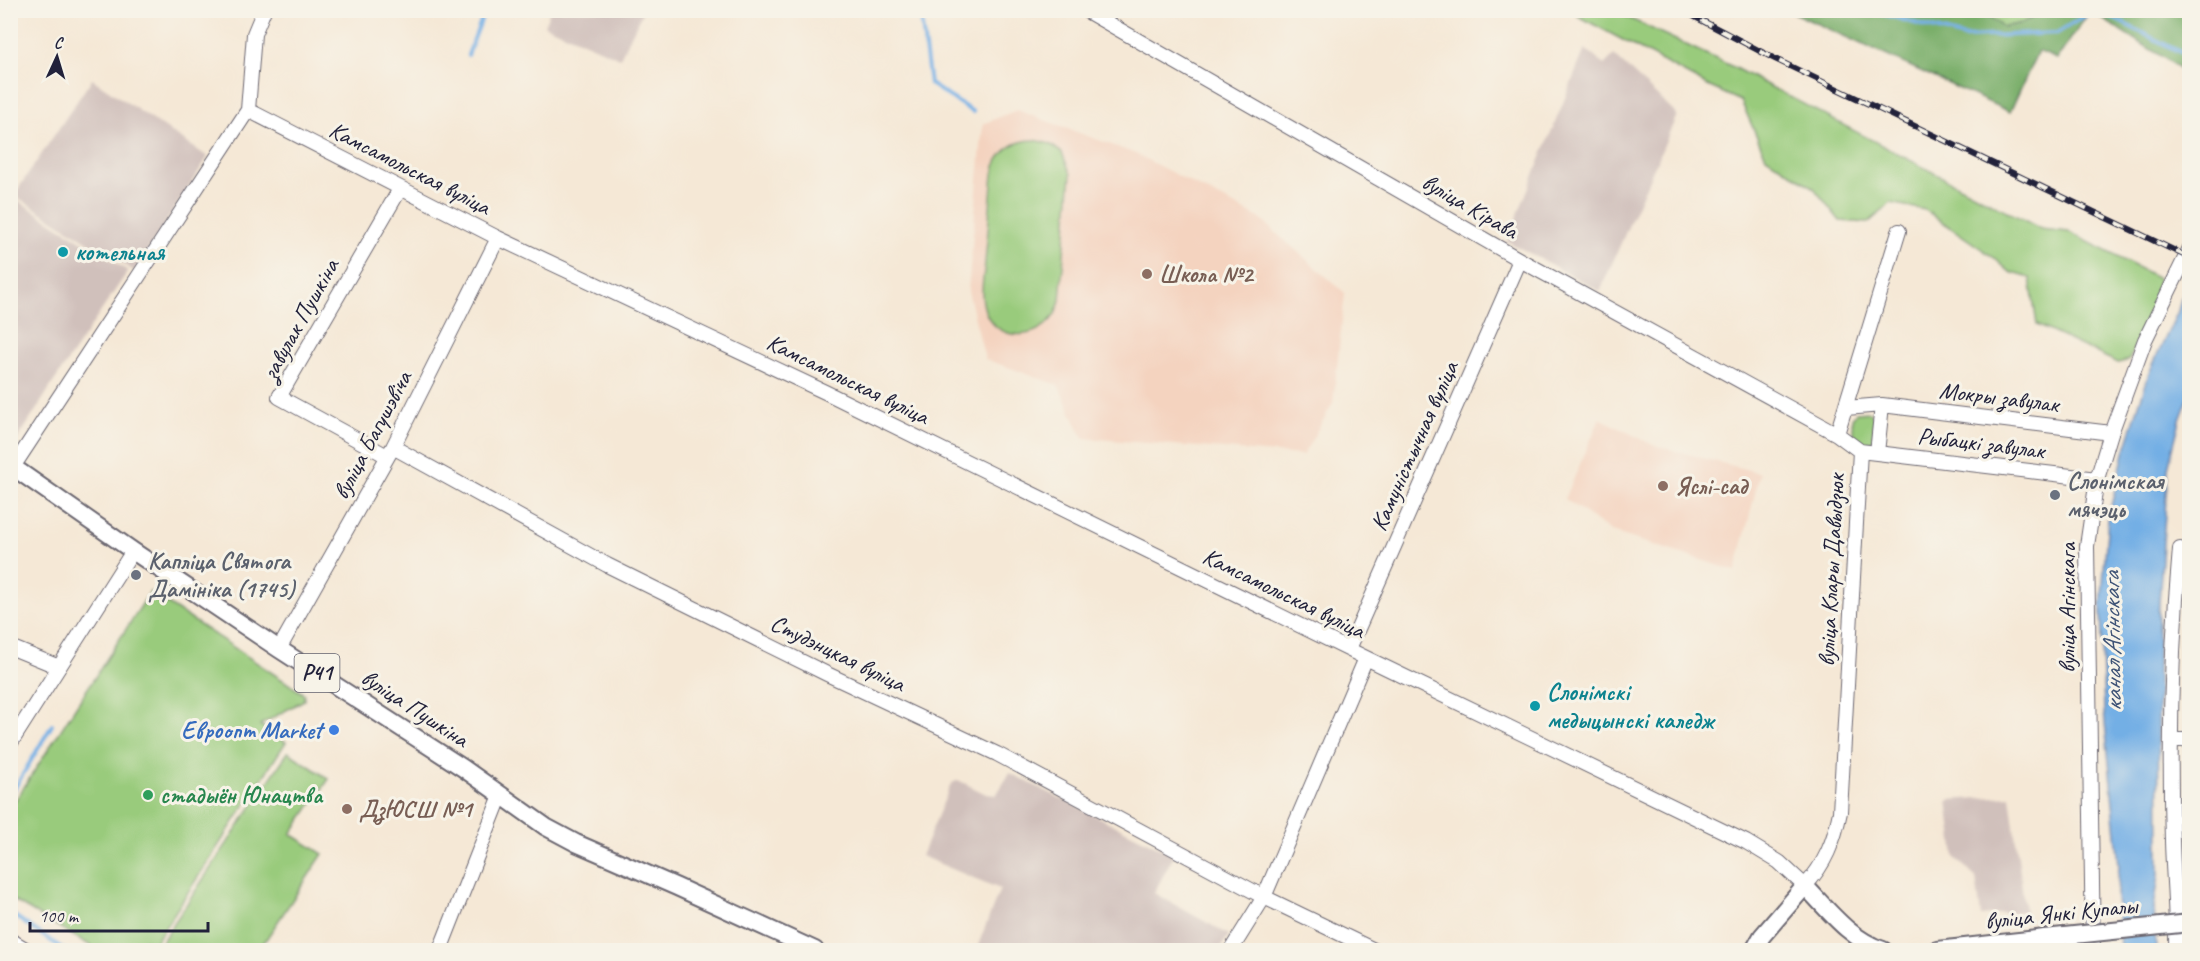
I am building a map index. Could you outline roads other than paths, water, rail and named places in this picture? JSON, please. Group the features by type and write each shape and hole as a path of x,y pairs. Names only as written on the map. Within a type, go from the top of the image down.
{"main road":[{"name":"вуліца Пушкіна","path":"12,466 133,551 444,756 546,827 576,843 725,908 815,951"},
{"path":"1754,951 1762,936 1805,886 1854,943 1883,951"},
{"name":"вуліца Янкі Купалы","path":"1948,950 2190,923"}],"street":[{"path":"12,466 248,110 254,34 264,10"},
{"name":"вуліца Кірава","path":"1085,10 1520,260 1837,434"},
{"name":"Камсамольская вуліца","path":"248,110 498,238 825,392 1746,842 1779,862 1805,886"},
{"name":"завулак Пушкіна","path":"390,451 279,397 400,189"},
{"path":"1837,434 1899,231"},
{"name":"вуліца Багушэвіча","path":"279,649 390,451 498,238"},
{"name":"вуліца Агінскага","path":"2093,951 2087,546 2097,479 2110,433 2145,340 2190,248"},
{"name":"Камуністычная вуліца","path":"1349,649 1520,260"},
{"path":"1877,453 1882,405"},
{"name":"Мокры завулак","path":"1846,408 1882,405 2110,433"},
{"name":"вуліца Клары Давыдзюк","path":"1805,886 1819,870 1830,849 1840,812 1860,451 1837,434"},
{"name":"Студэнцкая вуліца","path":"390,451 607,565 827,674 997,754 1264,897 1374,951"},
{"name":"Рыбацкі завулак","path":"1860,451 2097,479"},
{"path":"2180,549 2176,593 2171,741 2172,841 2181,946"},
{"path":"10,744 133,551"},
{"path":"10,647 59,667"},
{"path":"1231,951 1264,897 1366,658"},
{"path":"2171,741 2190,740"},
{"path":"440,951 501,795"},
{"path":"10,940 27,951"}],"water":[{"name":"канал Агінскага","path":"2189,284 2189,396 2180,420 2168,468 2158,619 2159,876 2154,907 2156,950 2120,950 2117,894 2119,865 2104,712 2101,608 2108,518 2125,449 2149,373"}],"waterway":[{"path":"468,55 485,10"},
{"path":"920,10 930,84 973,112"},
{"path":"1869,10 1964,37 2057,33 2094,10"},
{"path":"2097,10 2190,57"},
{"path":"10,796 52,725"},
{"path":"10,913 62,950"}],"railway":[{"path":"1682,10 1775,59 2190,258"}],"place":[{"name":"котельная","path":"63,252"},
{"name":"Школа №2","path":"1147,274"},
{"name":"Яслі-сад","path":"1663,486"},
{"name":"Слонімская мячэць","path":"2055,495"},
{"name":"Капліца Святога Дамініка (1745)","path":"136,575"},
{"name":"Слонімскі медыцынскі каледж","path":"1535,706"},
{"name":"Евроопт Market","path":"334,730"},
{"name":"стадыён Юнацтва","path":"148,795"},
{"name":"ДзЮСШ №1","path":"347,809"}]}
